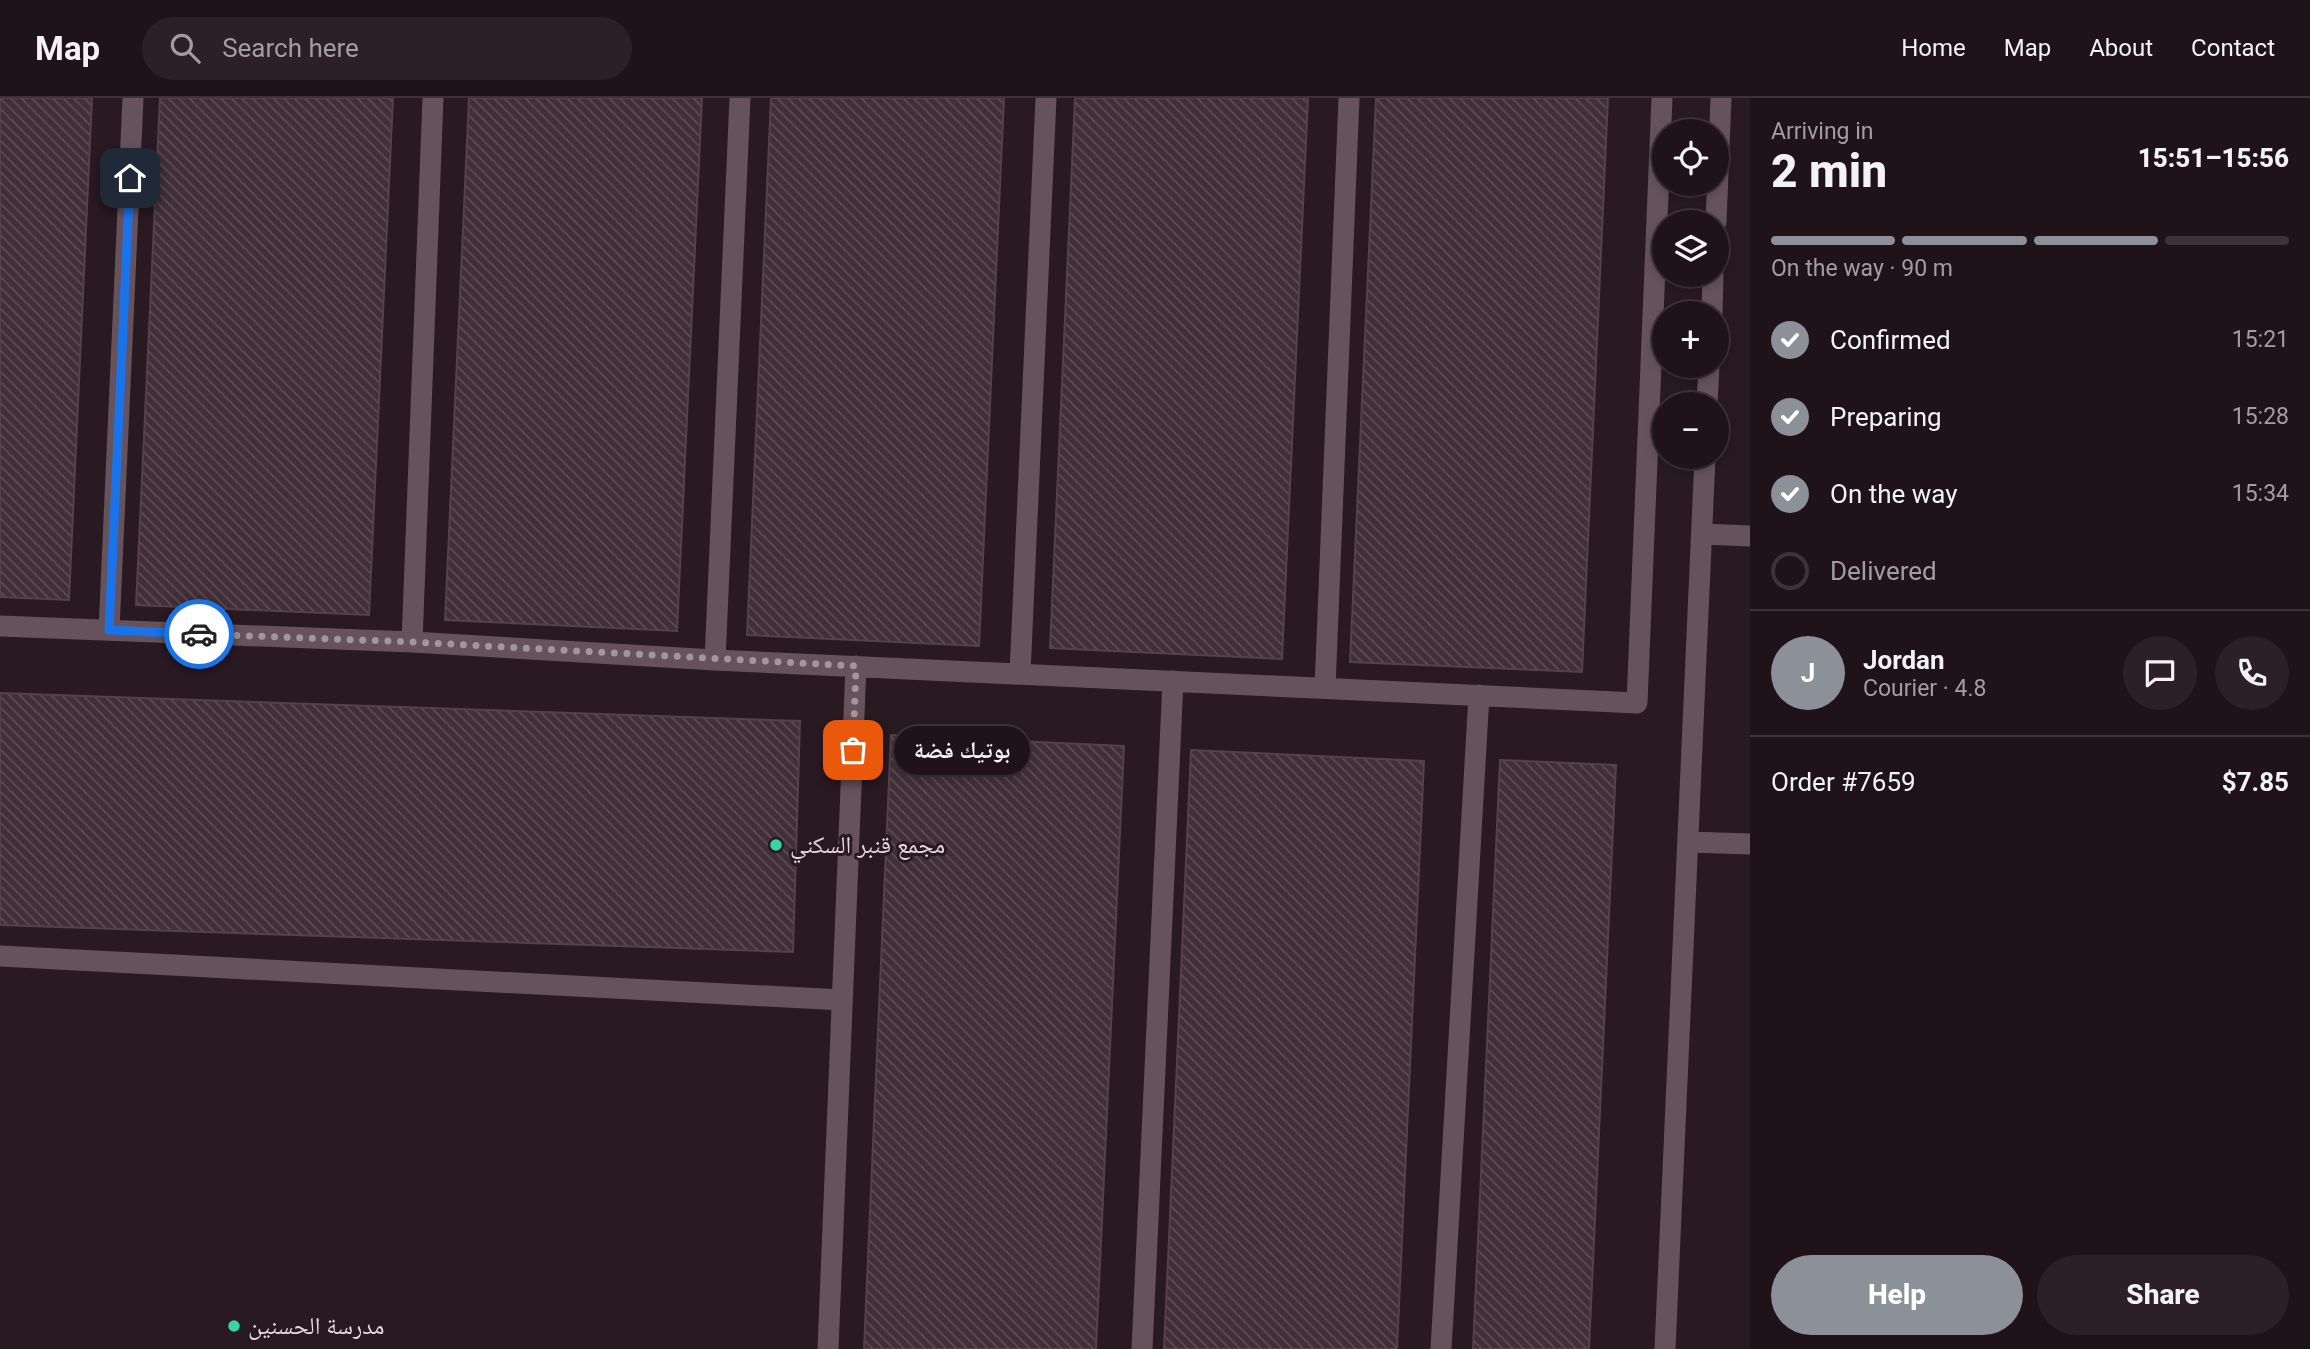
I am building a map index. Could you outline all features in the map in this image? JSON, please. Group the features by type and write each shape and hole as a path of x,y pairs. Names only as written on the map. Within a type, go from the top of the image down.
{"street":[{"path":"109,630 133,98"},
{"path":"412,642 433,98"},
{"path":"715,660 740,98"},
{"path":"1020,674 1046,98"},
{"path":"1325,688 1349,98"},
{"path":"0,626 412,642 715,660 1637,703 1662,98"},
{"path":"1716,210 1721,98"},
{"path":"1665,1349 1705,469"},
{"path":"1702,534 1750,536"},
{"path":"828,1349 856,666"},
{"path":"1142,1349 1172,681"},
{"path":"1441,1349 1479,695"},
{"path":"1688,842 1750,844"},
{"path":"0,956 842,1000"}],"building":[{"path":"0,98 92,98 69,600 0,597"},
{"path":"160,98 393,98 369,615 136,605"},
{"path":"469,98 702,98 677,631 445,620"},
{"path":"771,98 1004,98 979,646 747,635"},
{"path":"1075,98 1308,98 1282,659 1050,648"},
{"path":"1376,98 1608,98 1582,672 1350,662"},
{"path":"0,693 800,721 793,952 0,925"},
{"path":"891,735 1124,746 1096,1349 864,1349"},
{"path":"1191,750 1424,761 1397,1349 1164,1349"},
{"path":"1500,760 1616,765 1589,1349 1473,1349"}],"way so far":[{"path":"199,634 412,642 856,666 853,750"}],"place":[{"name":"بوتيك فضة","path":"853,750"},
{"name":"مجمع قنبر السكني","path":"776,845"},
{"name":"مدرسة الحسنين","path":"234,1326"}],"route":[{"path":"130,178 109,630 199,634"}]}
